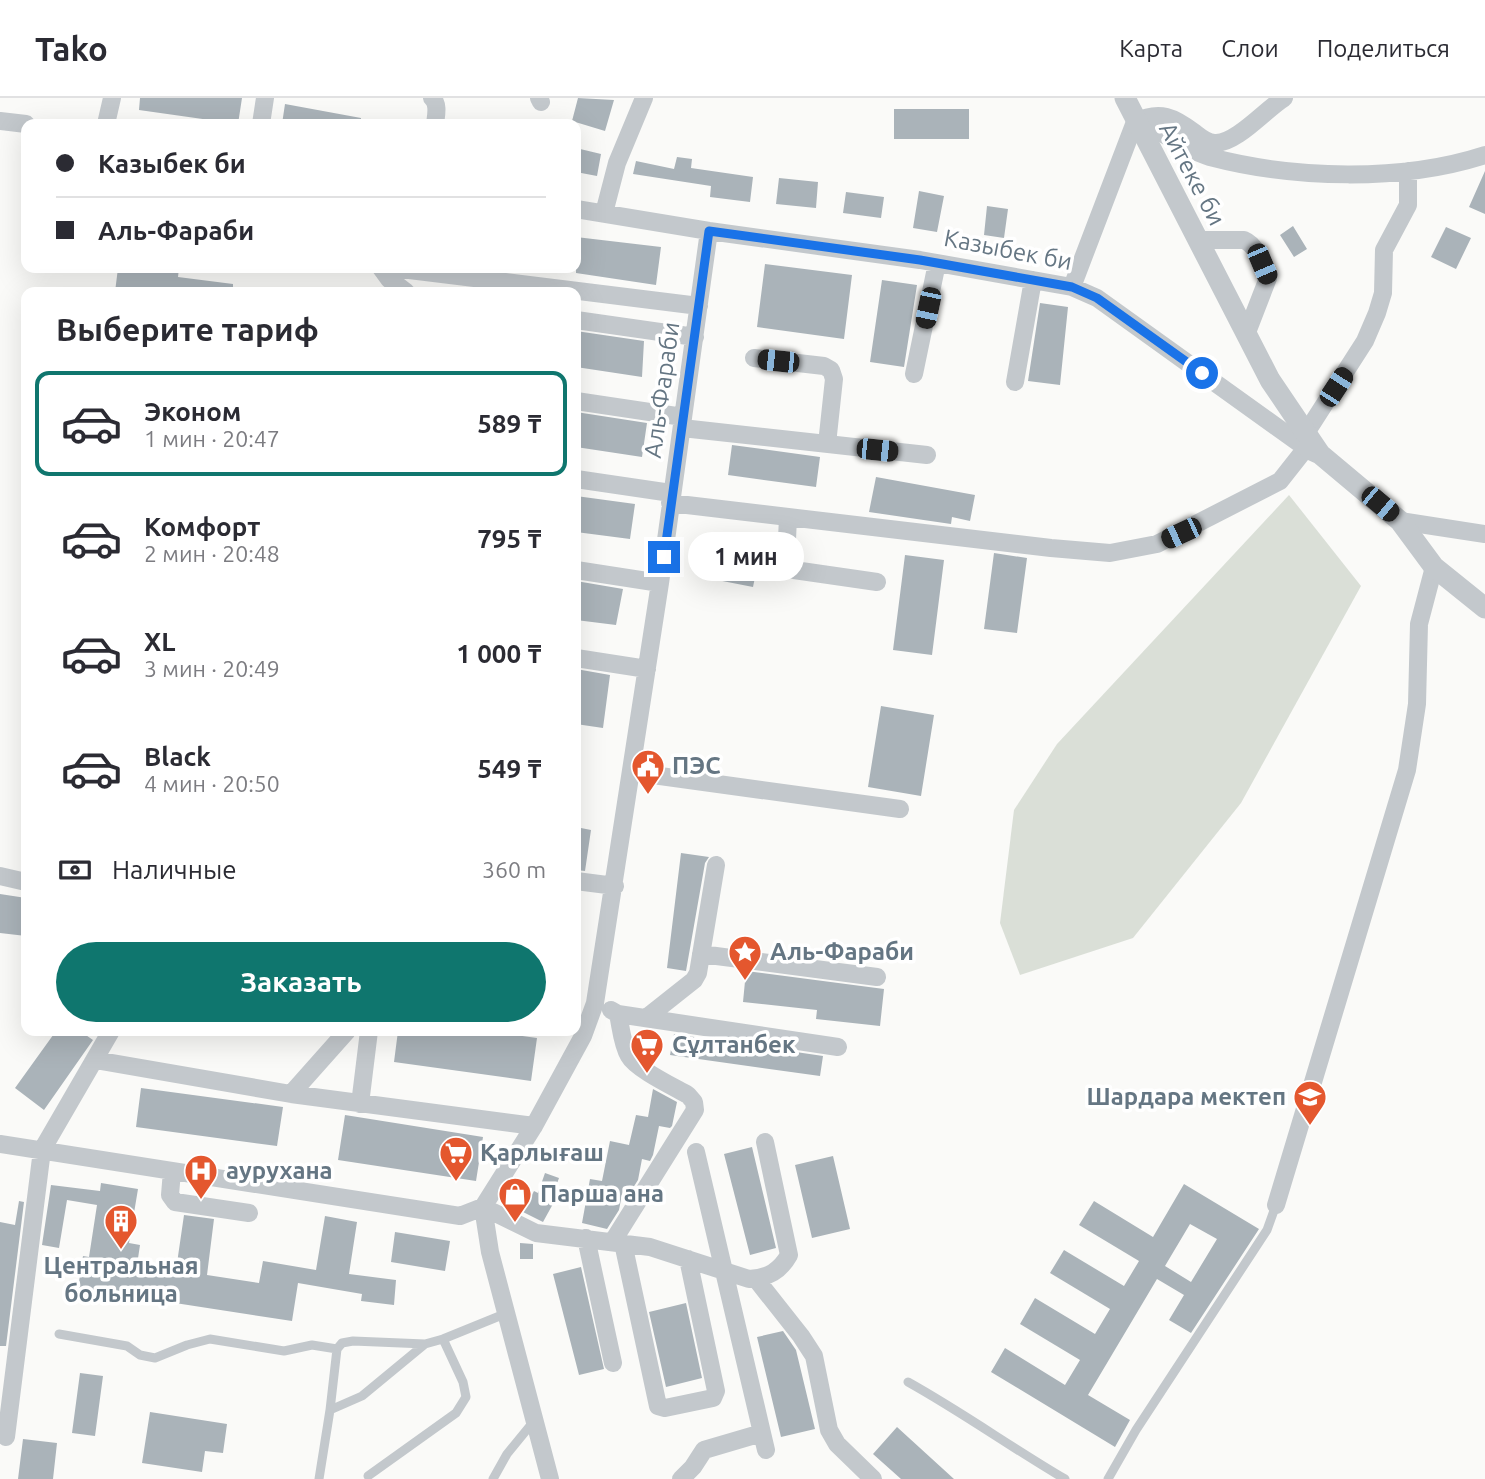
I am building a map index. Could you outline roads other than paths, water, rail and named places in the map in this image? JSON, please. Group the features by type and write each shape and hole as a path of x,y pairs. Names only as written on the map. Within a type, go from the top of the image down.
{"street":[{"path":"107,119 112,98"},
{"path":"262,119 265,98"},
{"path":"432,98 437,110 436,119"},
{"path":"604,213 617,163 644,98"},
{"name":"Айтеке би","path":"1125,98 1270,380 1311,445"},
{"path":"1072,287 1137,121 1147,115 1166,116 1215,143 1233,138 1284,98"},
{"path":"0,121 21,123"},
{"path":"1137,121 1208,156 1319,175 1408,171 1485,155"},
{"path":"581,480 788,517 1051,548 1110,553 1157,544 1280,481 1311,445 1377,313 1383,293 1384,250 1408,205 1408,171"},
{"name":"Казыбек би","path":"581,210 709,231 937,263 1072,287 1097,298 1311,445 1400,521 1434,567 1485,608"},
{"name":"Аль-Фараби","path":"483,1208 534,1126 583,1035 615,886 709,231"},
{"path":"1198,240 1244,240 1255,249 1268,278 1247,335"},
{"path":"914,374 937,263"},
{"path":"385,273 399,287"},
{"path":"444,273 571,287"},
{"path":"1015,382 1033,280"},
{"path":"581,289 699,306"},
{"path":"581,321 695,337"},
{"path":"754,358 824,366 831,370 834,379 827,444"},
{"path":"581,402 682,423 927,455"},
{"path":"788,517 786,562 794,570 877,582"},
{"path":"1400,521 1485,534"},
{"path":"1276,1205 1407,770 1417,704 1419,624 1434,567"},
{"path":"581,571 660,583"},
{"path":"581,659 647,669"},
{"path":"631,772 900,809"},
{"path":"646,1018 694,980 698,973 716,865"},
{"path":"0,876 21,881"},
{"path":"581,882 615,886"},
{"path":"701,954 877,977"},
{"path":"587,1011 838,1047"},
{"path":"618,1014 630,1058 638,1067 688,1096 694,1102 695,1110 618,1242 658,1406 665,1408 713,1398 716,1391 688,1259"},
{"path":"6,1437 5,1396 42,1150 108,1036"},
{"path":"291,1094 343,1036"},
{"path":"360,1104 368,1036"},
{"path":"95,1060 291,1094 534,1126"},
{"path":"0,1144 460,1216 483,1208 536,1233 650,1247 756,1279 773,1274 782,1267 789,1255 765,1142"},
{"path":"681,1479 704,1450 764,1442 696,1152"},
{"path":"172,1171 170,1195 175,1202 249,1213"},
{"path":"483,1208 489,1252 551,1479"},
{"path":"586,1238 613,1363"},
{"path":"756,1279 802,1336 814,1356 829,1430 837,1444 873,1479"}],"lane":[{"path":"1108,1479 1136,1430 1267,1230 1276,1205"},
{"path":"318,1479 337,1349 342,1343 353,1341 425,1344 507,1313"},
{"path":"59,1334 127,1346 140,1355 155,1358 210,1339 284,1351 312,1345 337,1349"},
{"path":"368,1476 456,1413 466,1397 463,1382 443,1339"},
{"path":"330,1410 362,1396 425,1344"},
{"path":"908,1382 1065,1479"},
{"path":"493,1479 507,1454 535,1420"}],"place":[{"name":"ПЭС","path":"648,796"},
{"name":"Аль-Фараби","path":"745,982"},
{"name":"Сұлтанбек","path":"647,1075"},
{"name":"Шардара мектеп","path":"1310,1127"},
{"name":"Қарлығаш","path":"456,1183"},
{"name":"аурухана","path":"201,1201"},
{"name":"Парша ана","path":"515,1224"},
{"name":"Центральная больница","path":"121,1251"}]}
